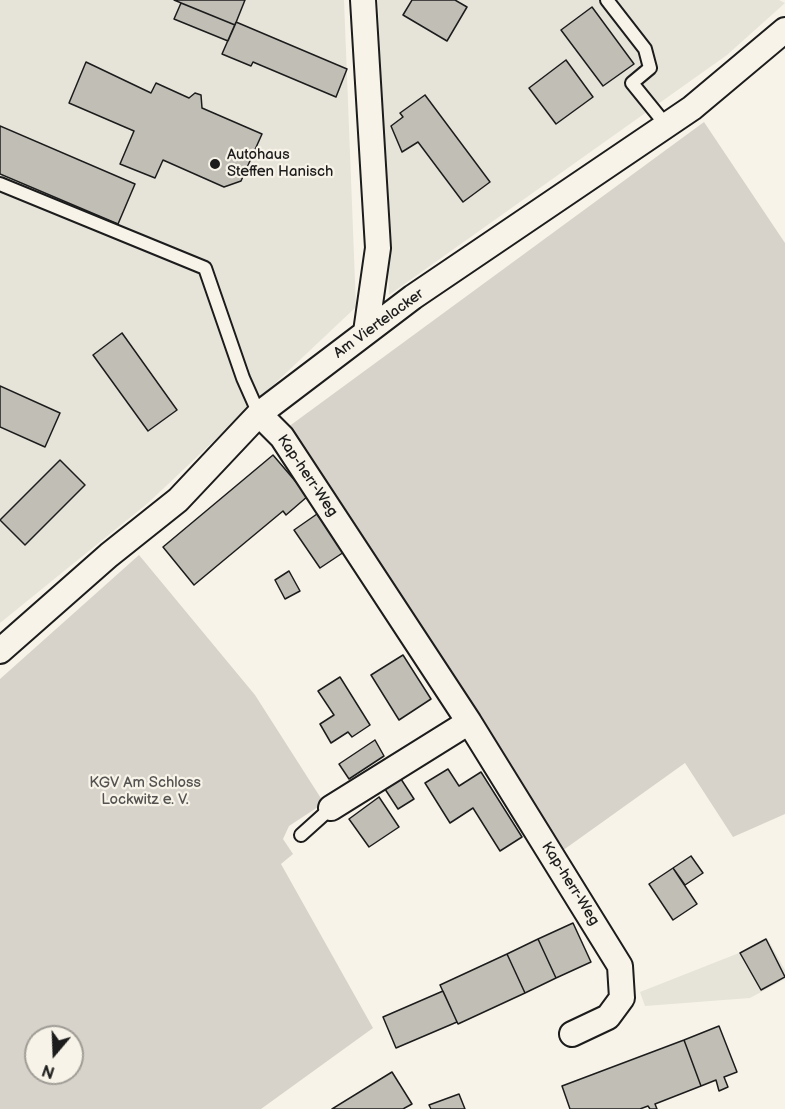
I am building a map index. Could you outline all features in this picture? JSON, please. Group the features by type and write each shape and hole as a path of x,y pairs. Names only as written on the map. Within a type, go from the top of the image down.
{"street":[{"path":"363,0 378,248 366,332"},
{"name":"Am Viertelacker","path":"1,648 109,555 178,500 259,414 366,332 692,108 785,30"},
{"name":"Kap-herr-Weg","path":"259,414 282,437 469,722 620,966 622,998 608,1017 572,1034"},
{"path":"331,808 469,722"}],"lane":[{"path":"607,0 645,49 650,68 632,83 666,125"},
{"path":"0,184 205,268 243,378 259,414"},
{"path":"301,835 331,808"}],"shaded area":[{"path":"0,0 344,0 356,307 148,503 0,623"},
{"path":"378,0 779,0 785,3 727,55 389,295"},
{"path":"767,938 785,970 785,979 750,998 645,1006 640,992 739,953"}],"green space":[{"path":"704,122 785,243 785,814 733,837 685,763 562,851 284,430"},
{"name":"KGV Am Schloss Lockwitz e. V.","path":"139,555 255,695 324,803 289,826 283,839 293,854 281,864 373,1028 261,1109 0,1109 0,679"}],"building":[{"path":"174,0 245,0 235,25"},
{"path":"412,0 455,0 467,7 447,41 403,15"},
{"path":"181,3 235,25 228,41 174,19"},
{"path":"592,7 634,64 603,86 561,30"},
{"path":"236,22 347,69 336,97 253,62 251,66 222,54"},
{"path":"566,60 593,97 556,124 529,88"},
{"path":"86,62 151,93 156,83 189,98 195,93 201,95 202,108 262,134 241,181 224,187 163,160 155,178 120,164 134,131 69,103"},
{"path":"425,95 490,182 463,202 418,142 402,152 391,126 403,117 400,113"},
{"path":"0,126 135,184 118,224 0,174"},
{"path":"122,333 177,410 148,431 93,355"},
{"path":"0,386 60,413 45,447 0,427"},
{"path":"273,455 308,496 286,515 283,511 194,585 163,547"},
{"path":"60,460 85,485 25,545 0,520"},
{"path":"317,514 344,552 320,568 294,530"},
{"path":"289,571 300,591 285,599 275,580"},
{"path":"403,655 431,699 399,720 371,675"},
{"path":"340,677 370,725 352,737 348,732 331,743 320,724 334,715 318,691"},
{"path":"375,740 384,756 349,779 339,764"},
{"path":"448,769 459,786 481,772 522,837 500,851 473,808 450,823 425,783"},
{"path":"399,776 414,799 398,809 383,786"},
{"path":"379,797 399,827 369,847 349,819"},
{"path":"691,856 703,873 685,885 673,868"},
{"path":"673,868 697,904 673,920 649,884"},
{"path":"573,923 591,962 556,978 538,939"},
{"path":"538,939 556,978 525,993 507,954"},
{"path":"766,939 785,977 761,990 740,953"},
{"path":"507,954 525,993 458,1024 440,985"},
{"path":"443,991 457,1022 396,1048 383,1017"},
{"path":"719,1026 737,1072 724,1077 728,1087 719,1091 716,1080 701,1086 684,1040"},
{"path":"684,1040 701,1086 655,1104 657,1109 650,1109 648,1106 640,1109 570,1109 562,1086"},
{"path":"392,1072 412,1104 403,1109 332,1109"},
{"path":"459,1094 465,1109 431,1109 429,1105"}],"place":[{"name":"Autohaus Steffen Hanisch","path":"215,164"}]}
